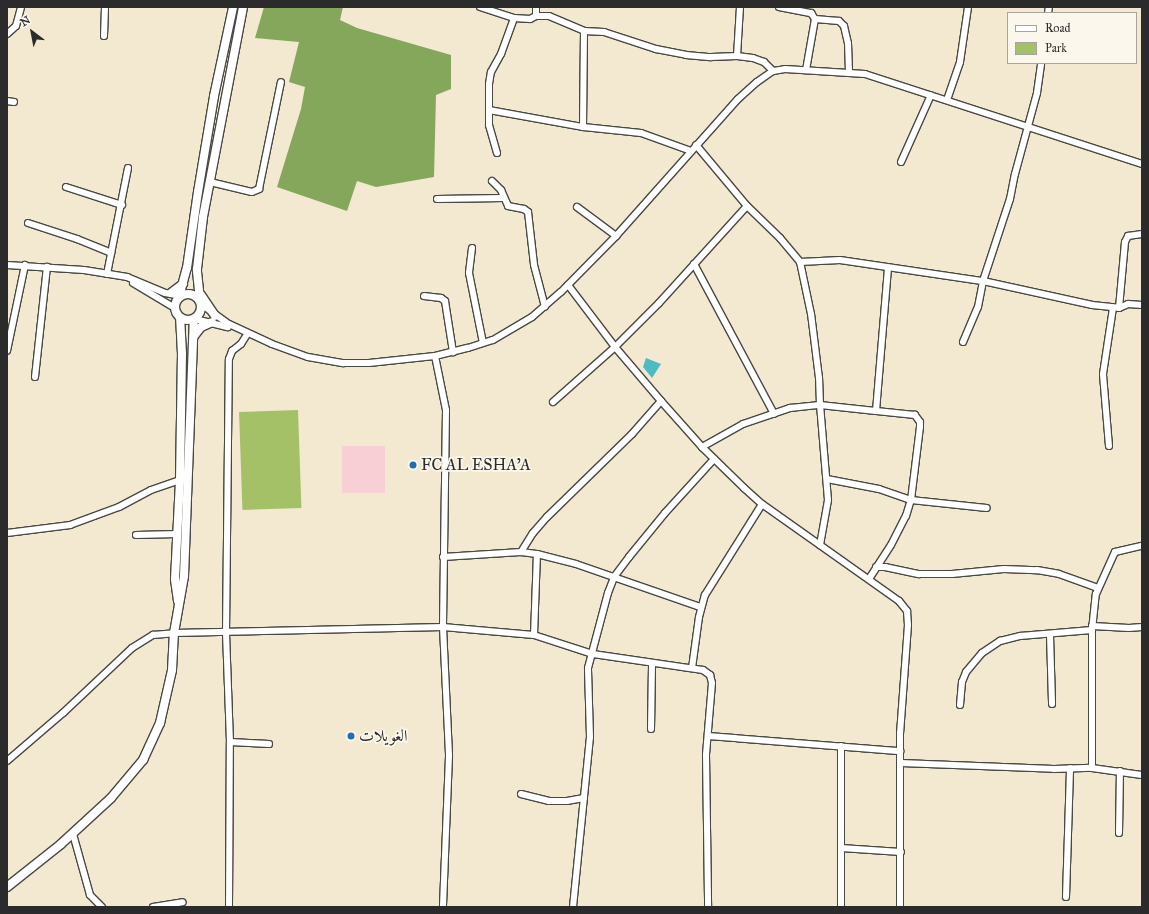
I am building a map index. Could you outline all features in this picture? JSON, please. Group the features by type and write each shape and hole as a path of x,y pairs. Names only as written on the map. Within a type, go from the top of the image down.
{"street":[{"path":"7,34 16,26 21,7"},
{"path":"104,36 105,7"},
{"path":"175,308 184,282 206,144 233,7"},
{"path":"7,887 73,834 111,798 130,777 143,760 152,742 166,701 172,670 174,633 178,604 183,582 186,540 191,369 195,319 200,314 197,269 203,217 243,7"},
{"path":"480,7 514,18 530,20 536,16 555,18 584,31 604,32 656,49 686,55 711,57 737,56 764,62 773,70"},
{"path":"536,7 536,16"},
{"path":"737,56 740,7"},
{"path":"779,7 800,9 811,13 815,19 806,70"},
{"path":"946,100 960,62 968,7"},
{"path":"497,152 491,136 489,110 490,78 501,54 514,18"},
{"path":"815,19 839,21 844,26 848,43 849,73"},
{"path":"583,128 584,31"},
{"path":"964,342 978,307 983,282 1010,199 1015,174 1037,93 1041,64"},
{"path":"180,318 186,321 195,319 214,319 308,357 343,363 362,363 435,356 483,344 504,334 545,307 616,236 738,99 773,70 785,68 865,74 1142,164"},
{"path":"210,182 252,192 258,189 281,82"},
{"path":"901,162 931,95"},
{"path":"489,110 583,128 641,133 691,150"},
{"path":"696,145 747,206 780,238 800,262 813,328 819,378 827,479 826,516 820,545"},
{"path":"106,274 122,206 128,168"},
{"path":"492,181 501,190 510,207 524,209 528,212 534,265 545,307"},
{"path":"66,187 122,206"},
{"path":"437,199 504,198"},
{"path":"553,402 615,347 659,303 747,206"},
{"path":"577,207 616,236"},
{"path":"28,223 77,239 111,253"},
{"path":"1109,446 1104,374 1116,308 1125,242 1128,236 1142,234"},
{"path":"472,248 469,273 483,344"},
{"path":"800,262 840,260 983,282 1092,305 1116,308 1128,304 1142,305"},
{"path":"7,264 106,274 129,278 165,293 179,297 190,294 200,302 214,319"},
{"path":"694,264 774,414"},
{"path":"7,352 25,265"},
{"path":"35,377 47,267"},
{"path":"876,411 888,268"},
{"path":"121,277 175,308 180,318 182,354 180,480 175,580 178,604"},
{"path":"171,294 184,282"},
{"path":"197,285 214,319"},
{"path":"568,285 615,347 661,401 714,459 762,504 869,579 904,606 908,618 900,751 900,907"},
{"path":"424,296 441,298 445,301 452,352"},
{"path":"194,336 201,327 214,319"},
{"path":"229,907 230,742 226,633 229,358 232,351 241,344 248,334"},
{"path":"435,356 446,410 443,628 449,756 443,907"},
{"path":"521,552 533,533 547,517 632,434 661,401"},
{"path":"702,447 744,424 790,408 820,405 915,415 920,422 910,500 904,522 869,579"},
{"path":"573,907 590,737 588,668 593,654 608,593 614,577 665,513 714,459"},
{"path":"827,479 879,490 910,500 987,508"},
{"path":"7,533 70,525 119,507 150,490 180,480"},
{"path":"692,668 700,608 711,583 762,504"},
{"path":"136,535 178,534"},
{"path":"1092,768 1092,628 1098,588 1115,552 1142,546"},
{"path":"444,557 521,552 537,554 576,564 700,608"},
{"path":"534,635 537,554"},
{"path":"876,567 885,567 919,574 952,574 1004,568 1037,570 1059,574 1098,588"},
{"path":"960,706 962,682 966,672 982,653 1000,641 1010,638 1092,628 1142,627"},
{"path":"7,761 63,713 139,642 153,635 174,633 443,628 534,635 593,654 692,668 707,672 712,678 708,736 706,855 708,907"},
{"path":"1050,634 1052,704"},
{"path":"651,730 652,663"},
{"path":"708,736 900,751"},
{"path":"230,742 269,744"},
{"path":"841,746 841,907"},
{"path":"901,763 1092,768 1142,775"},
{"path":"1066,897 1070,768"},
{"path":"1119,832 1120,771"},
{"path":"521,794 549,801 567,801 584,798"},
{"path":"73,834 90,895 102,907"},
{"path":"841,848 901,852"},
{"path":"153,907 182,902"}],"shaded area":[{"path":"342,446 385,446 385,493 342,493"}],"green space":[{"path":"264,7 343,7 340,20 357,28 451,55 451,89 436,95 434,177 376,187 357,181 347,211 277,187 301,109 305,87 289,82 299,42 255,38"},
{"path":"298,410 301,508 242,510 239,412"}],"water":[{"path":"646,358 661,364 652,378 643,367"}],"place":[{"name":"FC AL ESHA’A","path":"413,465"},
{"name":"الغويلات","path":"351,736"}]}
